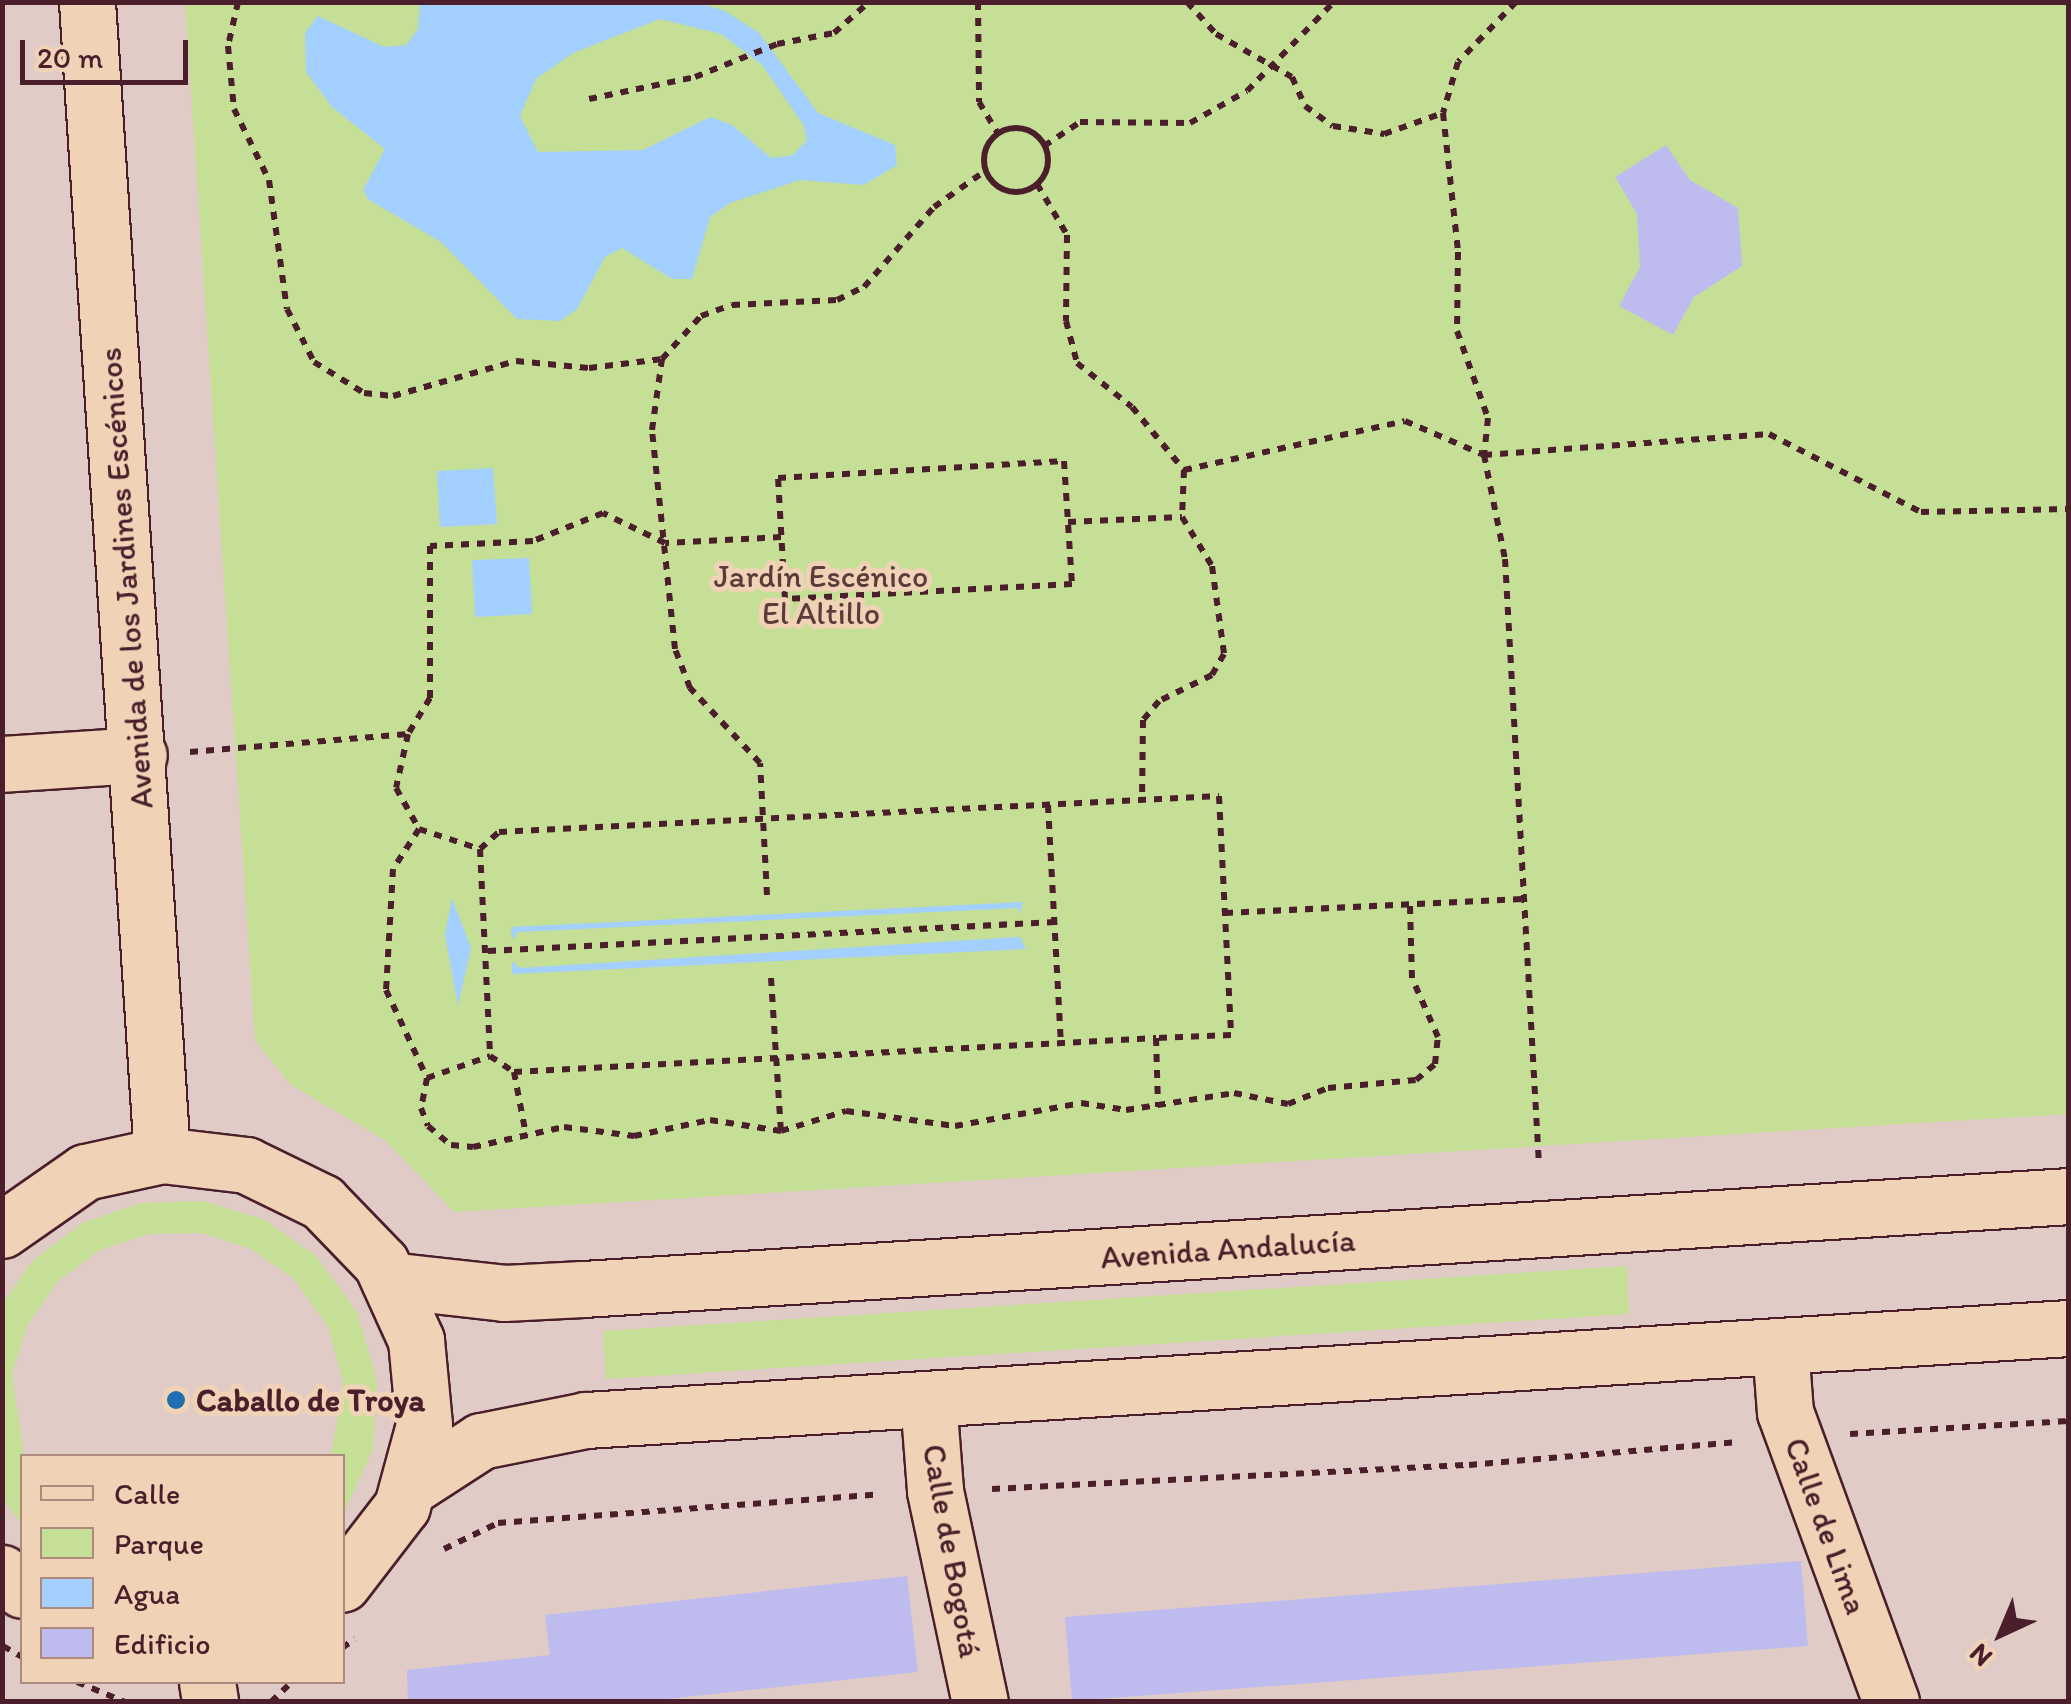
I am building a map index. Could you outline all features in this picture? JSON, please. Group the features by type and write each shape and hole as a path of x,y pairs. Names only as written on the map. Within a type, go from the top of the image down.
{"main road":[{"name":"Avenida de los Jardines Escénicos","path":"87,2 139,755 162,1155"},
{"path":"2,764 139,755"},
{"path":"2,1230 85,1172 162,1155 246,1165 322,1202 389,1280 416,1340 422,1408 402,1506 356,1606"},
{"name":"Avenida Andalucía","path":"389,1280 504,1293 583,1290 2068,1196"},
{"path":"406,1489 481,1441 529,1426 2068,1328"},
{"name":"Calle de Lima","path":"1780,1346 1785,1412 1891,1702"},
{"name":"Calle de Bogotá","path":"928,1399 935,1491 980,1702"}],"path":[{"path":"238,2 228,46 234,108 270,180 287,308 314,362 364,393 394,396 516,361 590,368 662,359"},
{"path":"589,100 695,77 778,44 834,32 869,2"},
{"path":"978,2 979,102 998,134"},
{"path":"1187,2 1216,34 1292,77 1317,117 1349,132 1384,134 1443,112"},
{"path":"1044,146 1080,122 1190,123 1272,67 1334,2"},
{"path":"1516,2 1458,62 1443,112 1458,252 1456,331 1488,418 1484,455 1505,559 1539,1165"},
{"path":"1018,129 1044,146 1048,166 1037,184 1008,191 986,170 986,150 998,134 1018,129"},
{"path":"766,895 760,763 690,688 675,649 652,430 662,359 700,316 732,304 837,300 864,287 948,193 986,170"},
{"path":"1037,184 1067,235 1066,321 1077,363 1132,407 1184,470 1182,516 1203,539 1212,566 1224,654 1212,674 1159,701 1143,720 1142,799"},
{"path":"1184,470 1405,421 1484,455 1769,434 1921,512 2068,509"},
{"path":"1064,461 1072,584 785,599 781,537 778,478 1064,461"},
{"path":"480,849 418,829 396,788 408,734 430,698 430,546 533,541 604,513 666,543 781,537"},
{"path":"1068,522 1182,516"},
{"path":"139,755 408,734"},
{"path":"480,849 500,832 1219,796 1231,1034 514,1072 490,1056"},
{"path":"1048,804 1061,1043"},
{"path":"418,829 392,869 386,990 426,1078 421,1108 428,1126 451,1145 526,1136 564,1126 634,1136 710,1120 780,1131 846,1111 955,1126 1081,1103 1158,1107 1234,1093 1288,1104 1328,1088 1416,1080 1434,1064 1438,1037 1412,978 1410,905"},
{"path":"480,849 488,951 490,1056"},
{"path":"1225,913 1523,899"},
{"path":"488,951 1054,922"},
{"path":"772,978 780,1131"},
{"path":"1156,1038 1158,1107"},
{"path":"426,1078 490,1056"},
{"path":"514,1072 526,1136"},
{"path":"1842,1434 2068,1420"},
{"path":"985,1489 1470,1465 1760,1440"},
{"path":"433,1562 498,1523 888,1494"},
{"path":"345,1639 356,1606"},
{"path":"83,1684 125,1702"},
{"path":"271,1702 290,1684"}],"green space":[{"name":"Jardín Escénico El Altillo","path":"185,3 2068,3 2068,1114 454,1212 386,1141 290,1084 255,1040"},
{"path":"204,1201 265,1220 316,1256 357,1312 377,1380 373,1449 345,1511 345,1454 331,1454 343,1382 328,1327 294,1279 251,1249 202,1233 149,1234 100,1250 58,1281 28,1324 12,1374 24,1454 20,1454 20,1522 3,1498 3,1303 32,1261 82,1223 141,1203"},
{"path":"1627,1266 1629,1314 606,1379 603,1331"}],"water":[{"path":"696,2 725,11 759,33 818,113 895,145 897,165 864,185 800,180 730,203 710,217 692,279 672,279 622,248 605,257 577,309 560,321 517,319 441,242 369,200 363,190 385,149 332,107 306,72 305,33 318,16 384,47 406,45 418,29 420,3","holes":["660,19 721,34 762,65 803,124 807,140 793,155 771,158 732,125 710,117 643,150 538,152 520,116 536,79 573,53"]},
{"path":"493,468 497,524 440,527 437,471"},
{"path":"529,558 532,614 475,617 472,560"},
{"path":"452,898 471,948 458,1006 445,935"},
{"path":"1023,902 1019,915 1018,908 518,932 512,940 511,927"},
{"path":"1020,937 1026,949 512,974 512,961 520,968"}],"building":[{"path":"1666,145 1690,180 1738,208 1742,266 1694,297 1673,335 1619,306 1640,267 1637,214 1615,177"},
{"path":"1801,1561 1808,1646 1072,1701 1065,1617"},
{"path":"907,1576 918,1672 640,1702 408,1702 407,1670 550,1655 545,1615"}],"place":[{"name":"Caballo de Troya","path":"176,1400"}]}
